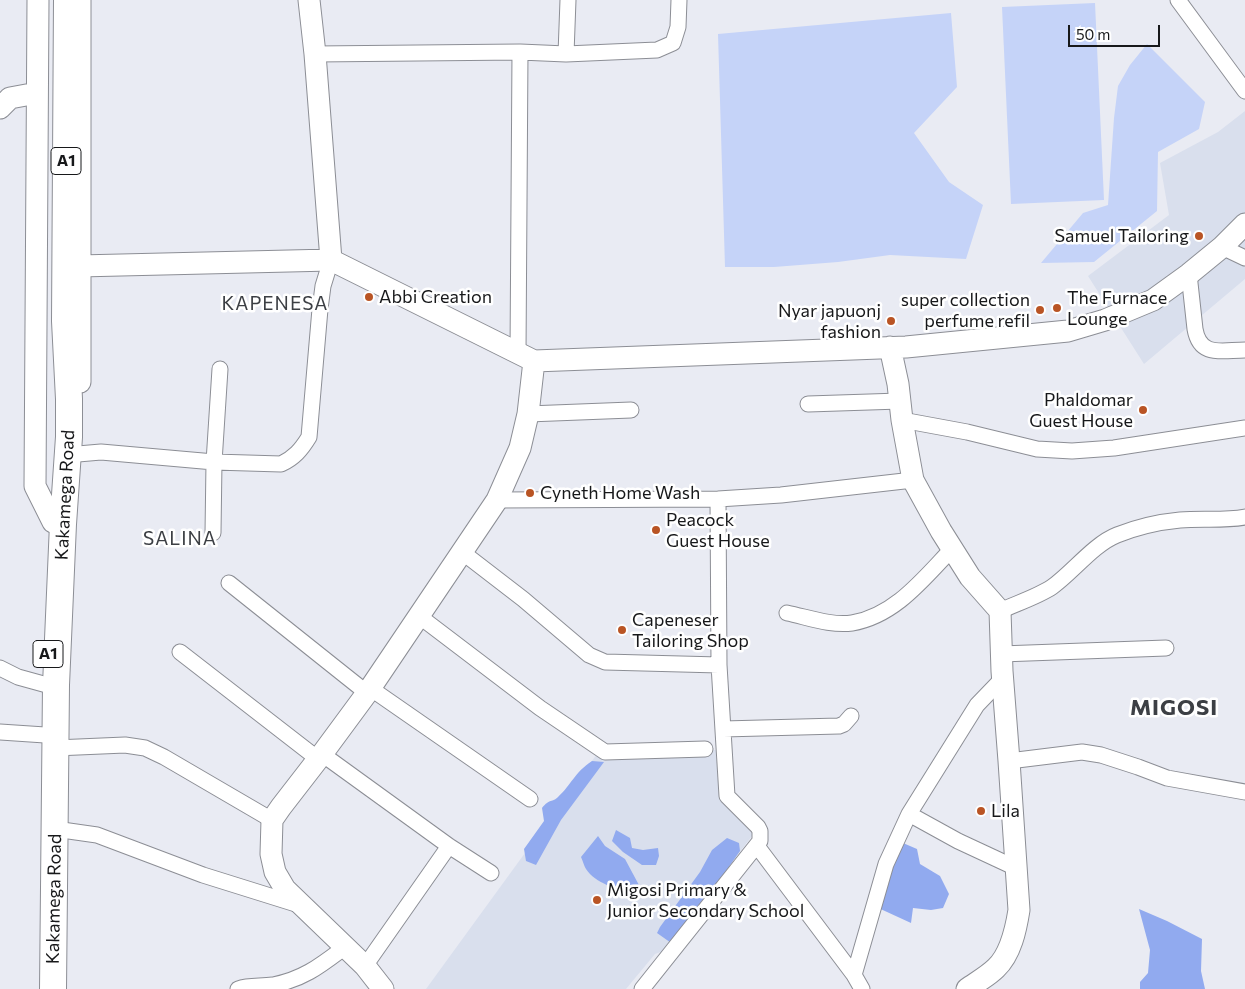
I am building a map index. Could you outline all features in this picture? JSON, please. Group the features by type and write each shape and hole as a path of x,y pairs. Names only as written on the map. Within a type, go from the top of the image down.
{"highway":[{"name":"Kakamega Road","path":"54,0 57,320"},
{"name":"Kakamega Road","path":"45,989 50,742 58,523 54,449 67,0"},
{"name":"Kakamega Road","path":"53,989 55,829 47,685 58,523"}],"street":[{"path":"38,0 35,486 58,523 77,492 80,386 80,0"},
{"path":"78,454 102,452 214,462 281,464 290,460 302,449 309,437 320,309 323,286 331,260 309,0"},
{"path":"566,54 568,0"},
{"path":"315,54 520,52 566,54 657,50 668,47 677,36 679,0"},
{"path":"1178,0 1245,91"},
{"path":"383,989 365,966 285,889 275,872 271,854 272,820 368,690 497,500 520,448 528,414 520,52"},
{"path":"0,108 10,98 37,93"},
{"path":"79,266 331,260 526,357 925,346 1068,331 1105,320 1153,300 1222,247 1245,224"},
{"path":"1222,247 1245,258"},
{"path":"1189,274 1196,338 1200,345 1208,351 1245,350"},
{"path":"890,347 913,480 970,577 1000,611 1001,654 1019,910 1008,951 997,967 967,989"},
{"path":"213,533 214,462 220,369"},
{"path":"808,404 901,411 966,432 1037,449 1114,448 1245,428"},
{"path":"528,414 631,410"},
{"path":"497,500 718,498 781,495 913,480"},
{"path":"642,989 760,841 760,831 727,796 719,665 718,498"},
{"path":"1000,611 1052,588 1076,565 1104,542 1116,535 1141,527 1180,520 1235,519 1245,517"},
{"path":"787,613 827,621 851,623 878,615 897,604 952,549"},
{"path":"462,552 523,599 589,655 605,662 719,665"},
{"path":"228,583 368,690 530,799"},
{"path":"419,616 540,708 605,752 705,749"},
{"path":"1001,654 1166,648"},
{"path":"180,652 320,757 491,873"},
{"path":"0,668 18,677 47,685"},
{"path":"854,975 886,864 909,814 977,706 1003,678"},
{"path":"723,729 839,726 844,724 851,716"},
{"path":"0,732 50,742 125,745 145,748 164,757 272,820"},
{"path":"1009,760 1082,752 1110,758 1167,778 1245,792"},
{"path":"909,814 958,841 1016,868"},
{"path":"55,829 97,835 204,875 304,907"},
{"path":"365,966 449,846"},
{"path":"757,846 854,975 862,989"},
{"path":"238,989 249,986 271,986 296,979 318,968 345,947"}],"shaded area":[{"path":"1095,3 1104,200 1011,204 1002,7"},
{"path":"951,13 957,87 914,133 949,182 983,205 966,259 890,255 838,262 774,267 725,267 718,34"},
{"path":"1147,44 1205,102 1199,129 1158,152 1157,211 1094,262 1041,263 1083,213 1108,205 1118,86 1130,65"},
{"path":"1245,111 1245,279 1144,364 1088,276 1169,215 1160,163 1218,132"},
{"name":"Migosi Primary & Junior Secondary School","path":"716,750 719,794 755,832 666,950 655,954 626,989 426,989 597,754"},
{"path":"592,761 604,762 561,820 536,865 526,861 524,849 544,821 542,808 558,797 577,774"},
{"path":"616,830 630,838 632,848 643,850 658,848 659,856 656,865 642,865 623,852 612,841"},
{"path":"598,836 605,846 625,859 640,887 633,893 601,882 586,869 581,857"},
{"path":"727,838 739,843 740,851 674,945 657,933 700,872 712,850"},
{"path":"896,840 917,849 920,864 940,876 949,894 943,908 931,910 913,908 911,923 874,906"},
{"path":"1139,909 1202,939 1201,971 1205,989 1140,989 1140,982 1148,973 1150,950"}],"place":[{"name":"Samuel Tailoring","path":"1199,236"},
{"name":"Abbi Creation","path":"369,297"},
{"name":"The Furnace Lounge","path":"1057,308"},
{"name":"super collection perfume refil","path":"1040,310"},
{"name":"Nyar japuonj fashion","path":"891,321"},
{"name":"Phaldomar Guest House","path":"1143,410"},
{"name":"Cyneth Home Wash","path":"530,493"},
{"name":"Peacock Guest House","path":"656,530"},
{"name":"Capeneser Tailoring Shop","path":"622,630"},
{"name":"Lila","path":"981,811"},
{"name":"Migosi Primary & Junior Secondary School","path":"597,900"}],"district":[{"name":"KAPENESA","path":"275,304"},
{"name":"SALINA","path":"180,539"},
{"name":"MIGOSI","path":"1174,708"}]}
